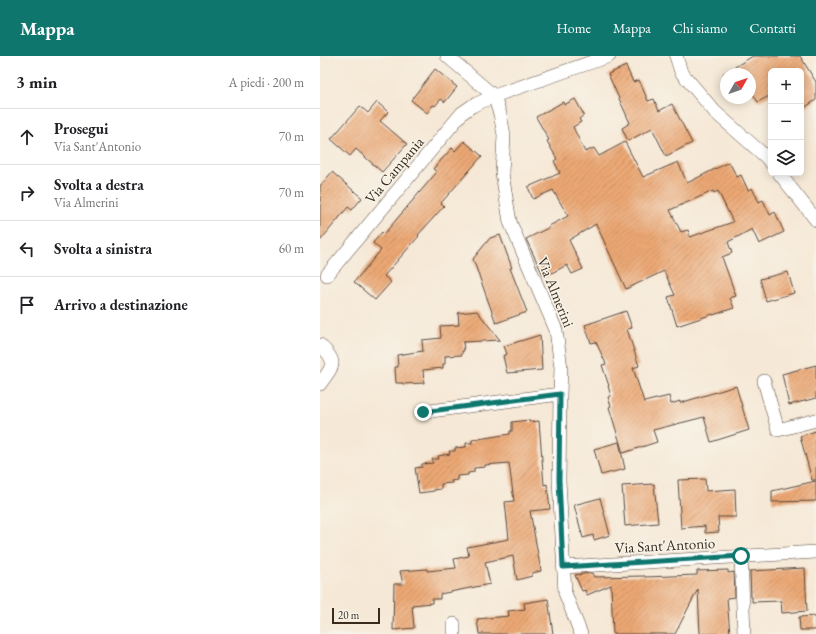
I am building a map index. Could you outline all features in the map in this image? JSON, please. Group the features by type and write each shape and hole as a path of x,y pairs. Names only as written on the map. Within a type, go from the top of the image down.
{"street":[{"path":"447,56 494,96"},
{"name":"Via Campania","path":"327,275 462,113 472,106 494,96 609,56"},
{"path":"676,56 681,72 715,112 768,160"},
{"name":"Via Almerini","path":"494,96 500,114 504,135 502,173 510,222 556,330 561,368 559,480 565,593 581,634"},
{"path":"781,176 816,220"},
{"path":"320,344 330,355 333,363 332,367 320,384"},
{"path":"764,381 778,430 816,420"},
{"path":"423,412 560,394"},
{"name":"Via Sant'Antonio","path":"563,567 816,552"},
{"path":"741,556 744,634"}],"building":[{"path":"753,56 800,56 816,82 816,100 804,108 804,68 768,68 768,97 758,102 756,99 756,68 733,68"},
{"path":"626,66 633,82 639,80 648,101 654,99 659,111 672,104 692,143 666,156 652,128 628,141 622,128 630,123 608,74"},
{"path":"435,69 457,87 445,102 441,99 435,106 433,105 427,113 411,100"},
{"path":"575,99 584,115 579,119 581,122 573,127 585,152 594,148 599,156 625,142 643,177 678,162 687,183 729,162 737,177 741,175 748,190 752,188 759,202 763,200 770,215 775,212 784,232 759,244 752,229 728,242 732,253 722,257 736,296 730,298 734,308 677,326 668,297 675,295 664,271 626,289 596,224 569,240 583,269 572,274 567,265 544,277 526,239 568,216 553,190 533,199 528,187 560,173 554,161 557,159 547,141 549,140 536,117 563,102 564,105","holes":["713,191 714,193 718,191 733,222 690,237 688,230 681,232 670,210"]},
{"path":"377,102 388,112 380,121 407,144 382,172 356,149 350,156 331,139 360,106 368,113"},
{"path":"464,141 482,156 441,203 444,206 384,276 391,282 375,300 354,282 381,250 373,243 382,232 384,234 437,172 433,169 452,148 455,151"},
{"path":"332,172 362,198 352,210 348,207 320,241 320,186"},
{"path":"500,235 512,268 510,268 527,312 496,323 473,259 490,238"},
{"path":"788,272 794,293 766,301 760,279"},
{"path":"477,311 500,340 463,342 464,351 462,351 462,355 445,356 445,364 443,364 443,368 423,370 424,383 396,383 395,367 398,367 397,355 423,351 422,340 441,338 440,326 459,325 458,313"},
{"path":"626,311 632,328 627,329 639,366 633,368 644,402 669,396 671,404 680,401 680,403 736,386 749,430 711,442 704,417 653,430 657,442 623,453 609,407 611,406 608,397 611,396 602,365 606,364 596,342 591,343 585,325"},
{"path":"540,335 542,370 507,373 503,356 507,354 504,346"},
{"path":"816,365 816,398 789,405 782,374"},
{"path":"529,420 529,422 539,421 544,485 547,484 550,509 530,511 541,571 532,573 532,576 517,580 513,556 485,562 490,584 440,594 440,599 432,599 432,603 412,605 414,628 393,630 394,584 403,584 400,571 427,569 427,571 456,568 454,559 469,556 467,547 509,539 505,502 514,501 509,463 485,465 485,467 474,468 474,472 468,473 468,475 457,476 457,480 451,481 452,483 441,484 441,489 419,493 415,468 422,467 422,464 433,463 432,459 439,459 438,456 450,454 449,451 455,451 455,448 466,447 466,443 472,443 472,440 510,434 510,431 512,431 512,422"},
{"path":"816,431 816,480 812,480 800,436"},
{"path":"619,442 625,469 601,475 594,449"},
{"path":"705,479 706,491 735,489 736,517 718,517 719,532 705,533 705,526 681,528 678,480"},
{"path":"816,481 816,501 772,502 772,491"},
{"path":"654,484 658,523 625,526 622,486"},
{"path":"600,498 610,535 594,540 593,535 583,538 574,505"},
{"path":"805,568 807,611 782,613 781,601 752,602 750,571"},
{"path":"728,570 728,573 734,572 735,597 727,598 730,634 700,634 698,589 675,634 613,634 611,585 587,595 585,590 582,591 575,575 592,573 594,577 645,577 697,575 697,571"},
{"path":"548,599 553,634 479,634 477,619 509,616 508,611 525,609 524,603"},
{"path":"815,616 815,630 800,630 799,617"}],"route":[{"path":"423,412 560,394 559,480 563,567 741,556"}]}
